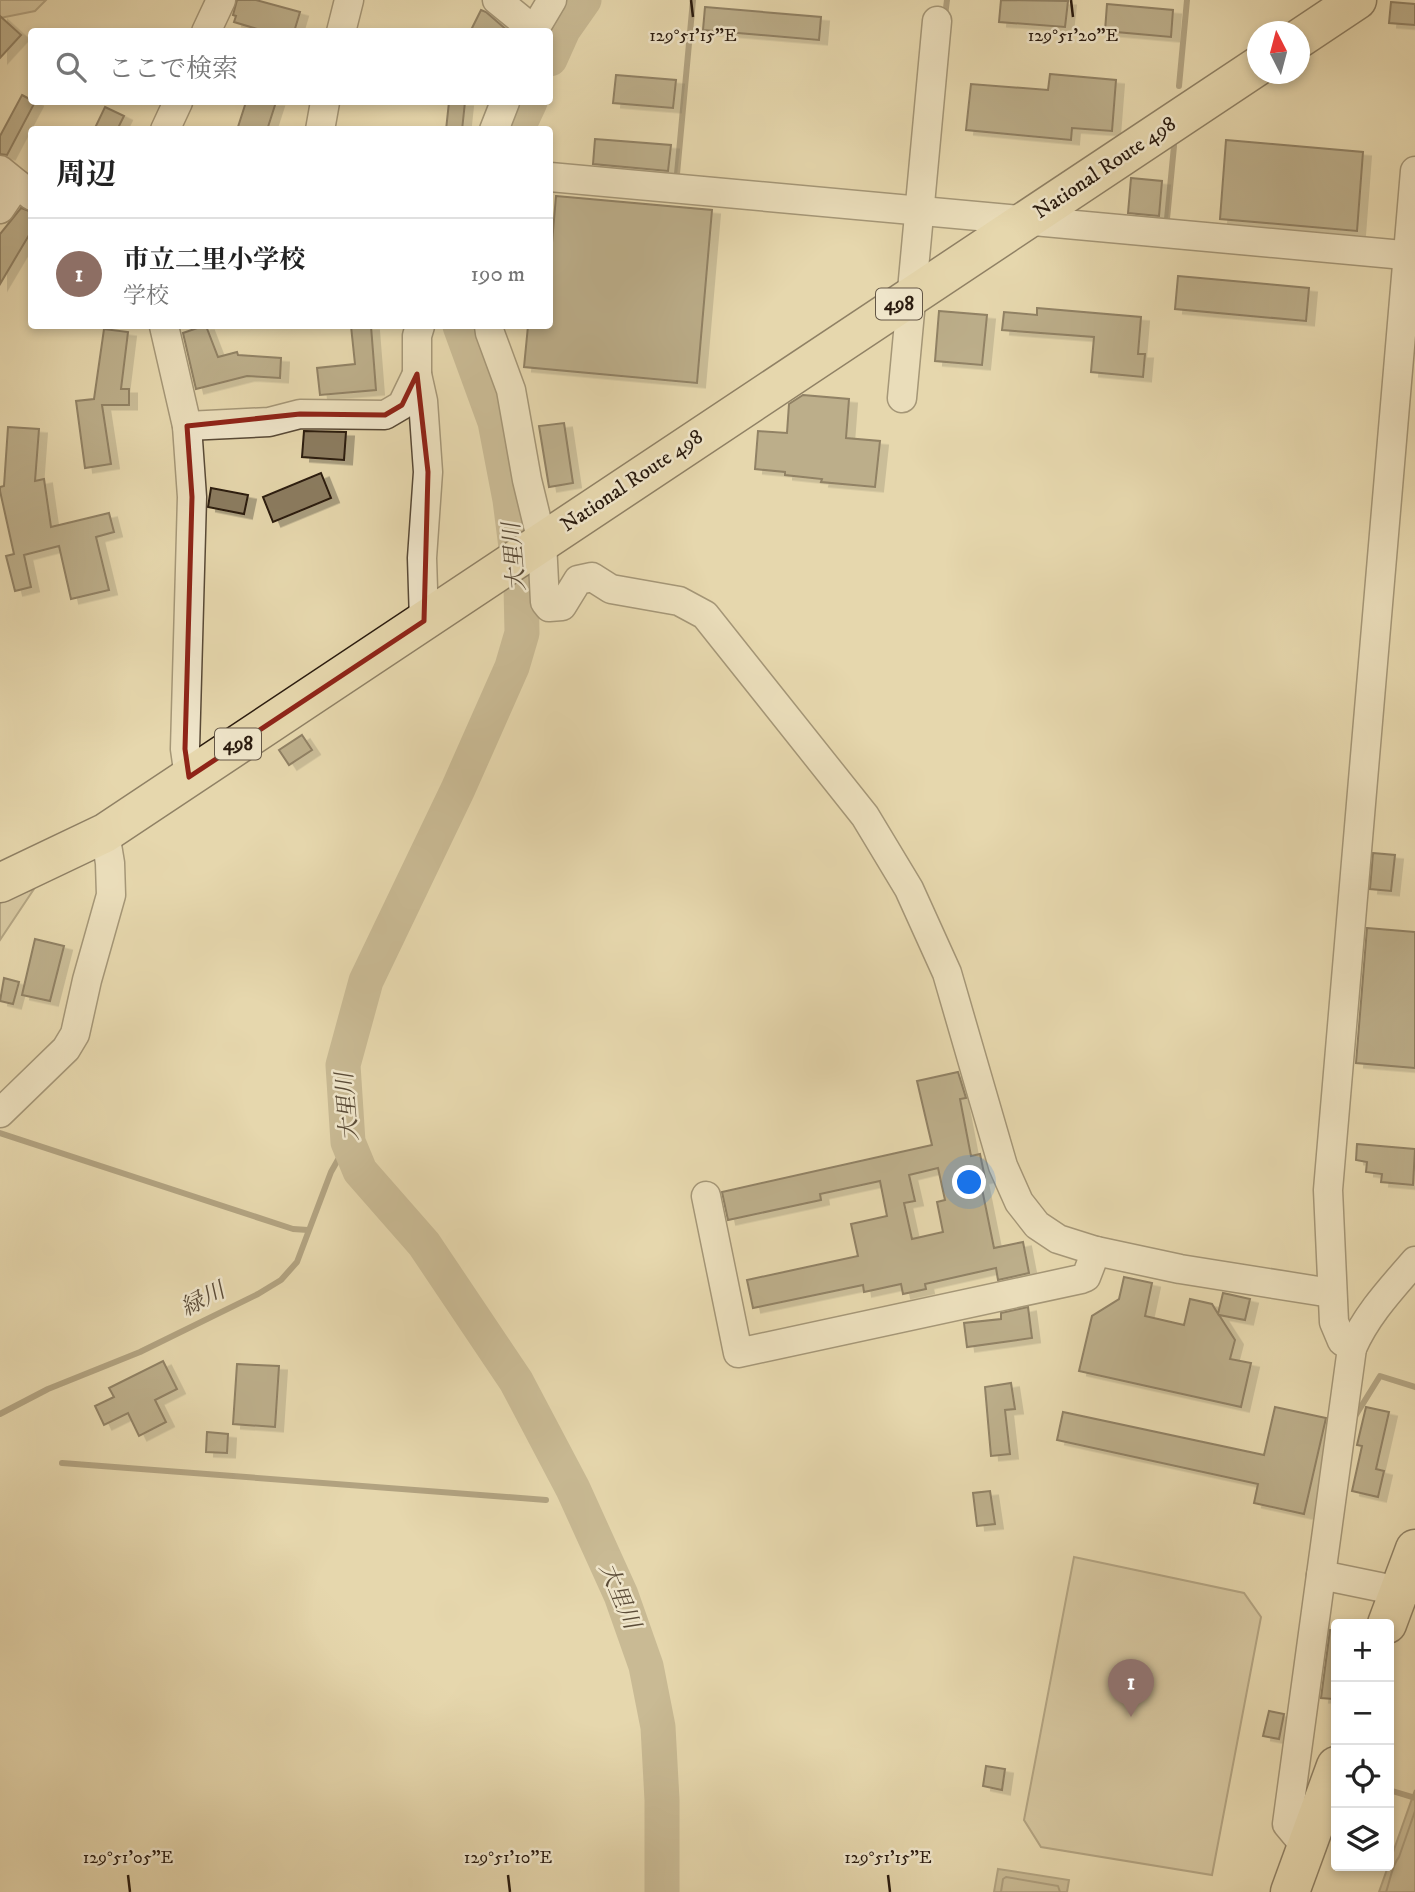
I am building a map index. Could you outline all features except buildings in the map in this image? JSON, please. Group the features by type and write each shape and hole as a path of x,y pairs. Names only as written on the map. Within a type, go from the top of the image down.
{"highway":[{"path":"1310,31 1357,0"},
{"name":"National Route 498","path":"0,883 105,833 1247,73"},
{"path":"1393,1608 1415,1549"},
{"path":"1290,1892 1331,1780"}],"street":[{"path":"208,28 221,0"},
{"path":"342,28 349,0"},
{"path":"497,0 530,28"},
{"path":"535,28 552,0"},
{"path":"902,398 937,21"},
{"path":"167,126 177,105"},
{"path":"321,126 324,105"},
{"path":"496,126 504,105"},
{"path":"1352,1348 1342,1341 1334,1322 1328,1190 1411,255 1415,171"},
{"path":"553,177 1411,255"},
{"path":"0,209 16,183"},
{"path":"165,329 187,426 192,497 185,749 189,777"},
{"path":"419,329 417,374 424,401 428,472 422,558 424,621"},
{"path":"489,329 511,390 527,480 542,542 545,601 549,607 562,606 578,580 592,577 611,589 679,601 705,615 865,816 909,889 947,973 1003,1166 1019,1202 1037,1225 1058,1239 1096,1251 1180,1269 1331,1293"},
{"path":"187,426 269,422 300,414 385,415 402,405 417,374"},
{"path":"0,1113 66,1049 75,1034 111,895 105,833"},
{"path":"706,1196 738,1353 1082,1279 1086,1277 1096,1251"},
{"path":"1307,1848 1287,1824 1352,1348 1360,1329 1415,1261"},
{"path":"1321,1576 1393,1608"}],"highlighted area":[{"path":"417,374 428,472 424,621 189,777 185,749 192,497 187,426 300,414 385,415 402,405"}],"shaded area":[{"path":"0,0 46,0 35,11 0,18"},
{"path":"34,889 0,940 0,901"},
{"path":"1074,1557 1244,1593 1261,1617 1212,1875 1041,1847 1024,1820"}],"water":[{"path":"1415,1790 1415,1892 1379,1892 1386,1871 1394,1871 1394,1850"},
{"path":"998,1869 1069,1880 1067,1892 994,1892"}],"waterway":[{"name":"大里川","path":"553,52 563,30 584,0"},
{"path":"677,174 693,0"},
{"path":"945,16 947,0"},
{"path":"1179,86 1187,0"},
{"name":"大里川","path":"519,126 529,105"},
{"path":"1167,219 1174,146"},
{"name":"大里川","path":"461,329 495,422 510,500 521,586 522,633 512,667 458,789 366,981 343,1065 348,1142 360,1171 424,1244 516,1381 573,1489 621,1595 646,1666 658,1727 662,1800 662,1892"},
{"path":"0,1133 293,1229 308,1230"},
{"name":"緑川","path":"0,1414 48,1389 140,1352 281,1280 297,1262 331,1172 348,1142"},
{"path":"1354,1418 1380,1376 1415,1387"},
{"path":"62,1463 546,1500"},
{"path":"1394,1792 1415,1798"}],"place":[{"name":"市立二里小学校","path":"1131,1717"}]}
